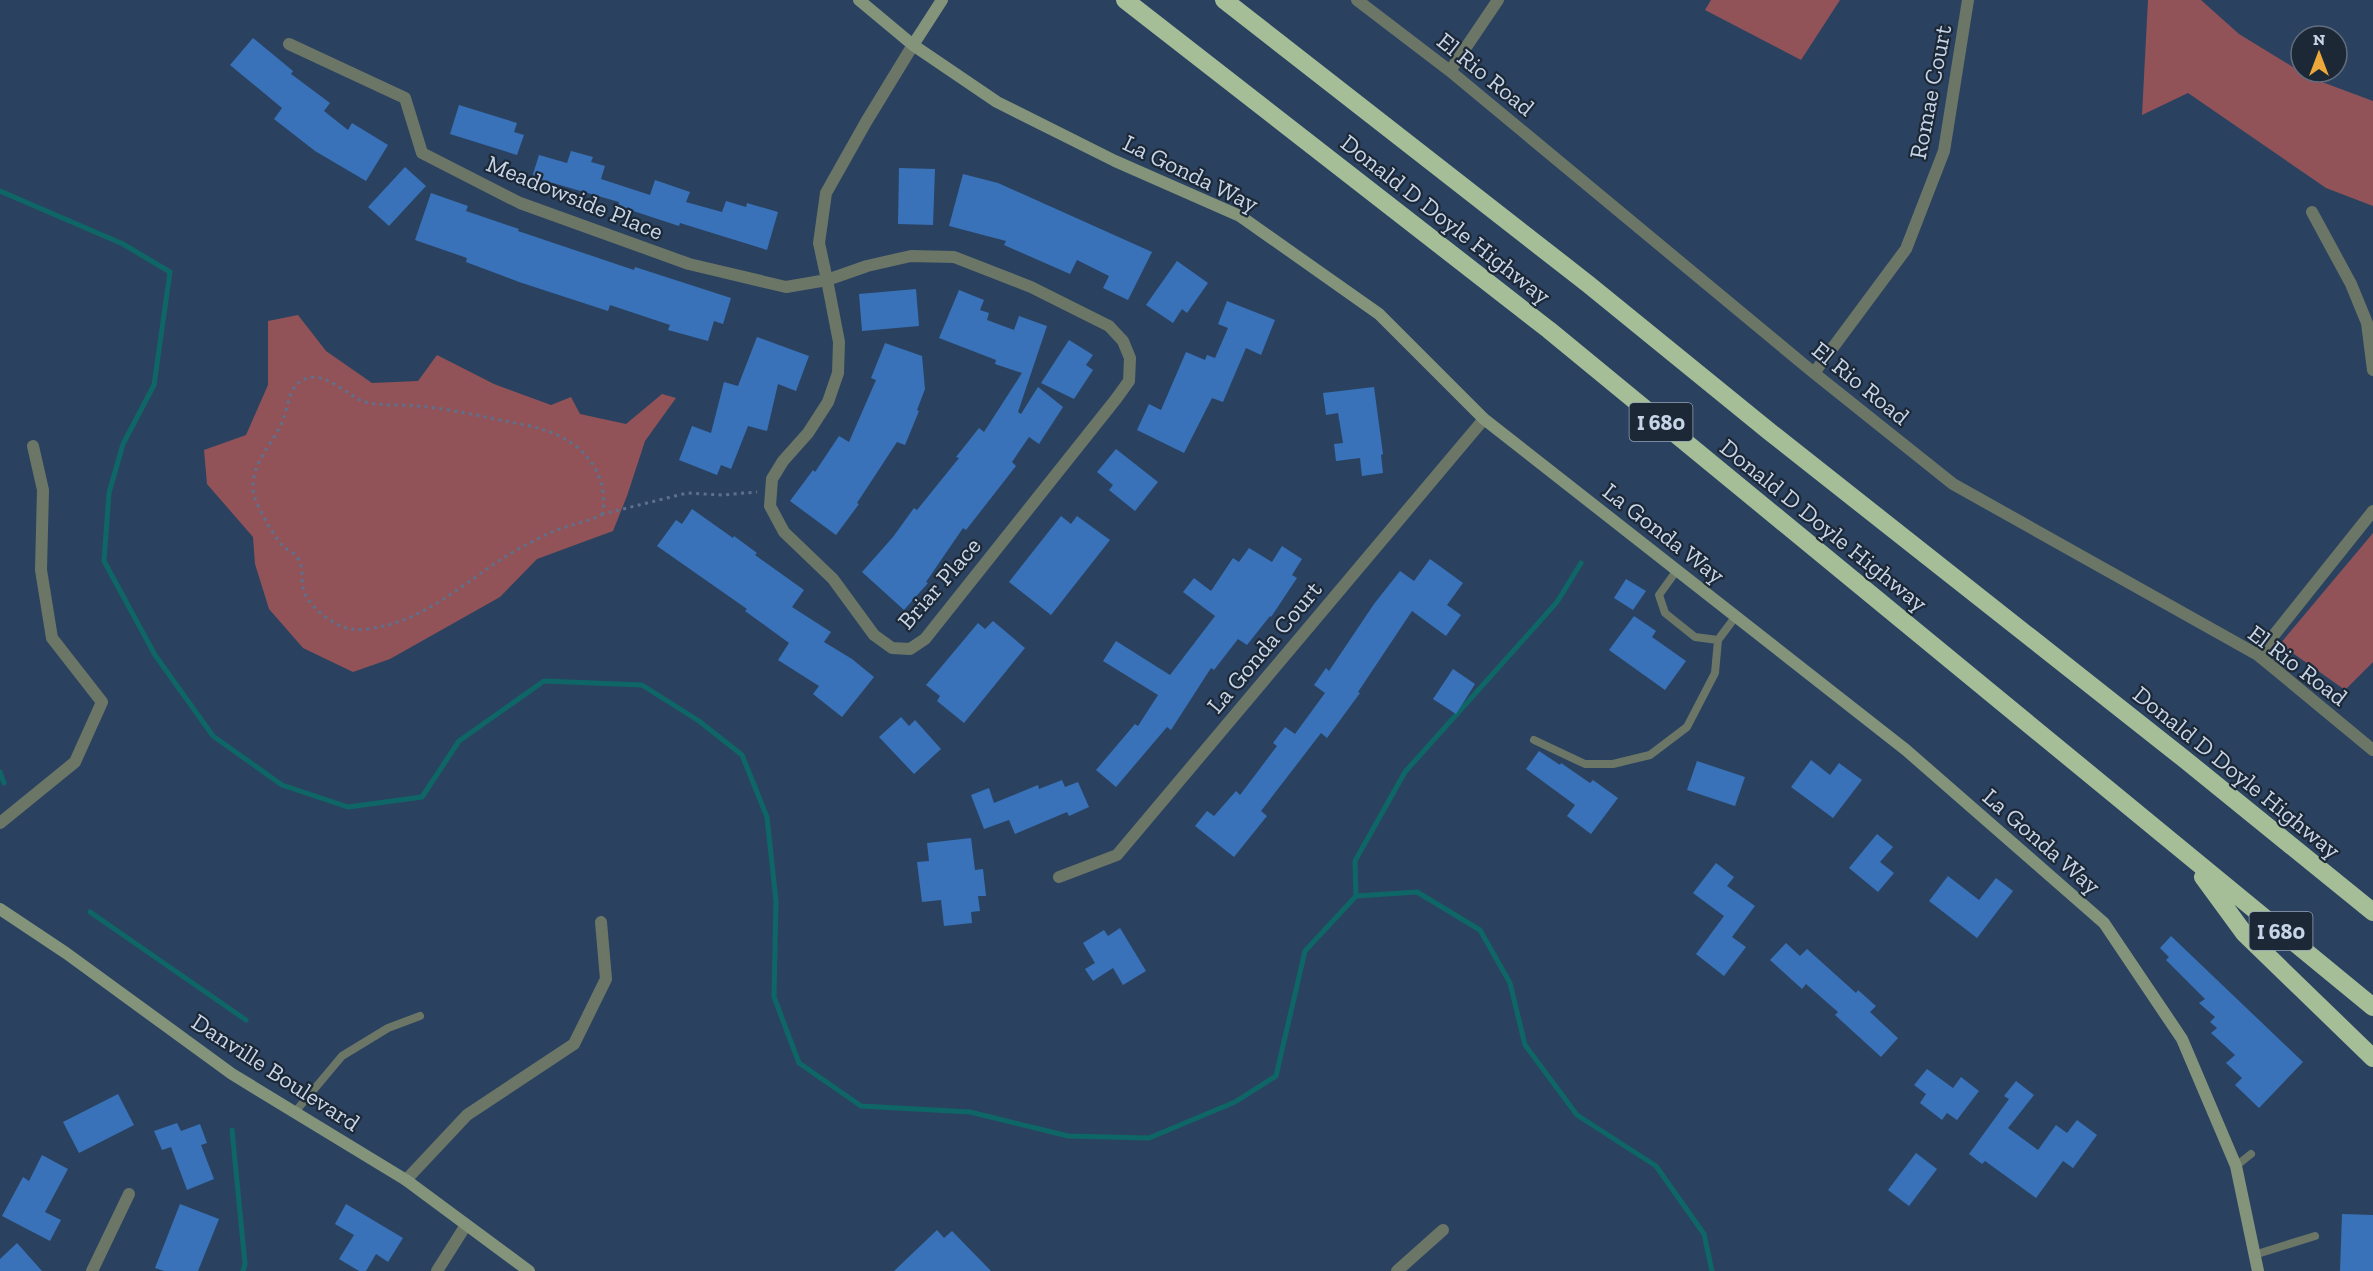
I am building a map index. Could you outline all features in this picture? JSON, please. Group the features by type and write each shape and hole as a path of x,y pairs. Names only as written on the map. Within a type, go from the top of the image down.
{"highway":[{"name":"Donald D Doyle Highway","path":"1125,0 1549,330 2373,1007"},
{"name":"Donald D Doyle Highway","path":"1224,0 1588,284 1770,432 2371,909"},
{"path":"2188,856 2244,933 2373,1058"}],"street":[{"name":"La Gonda Way","path":"858,0 913,45 997,102 1115,160 1240,216 1379,314 1484,419 1906,750 2104,923 2182,1039 2236,1166 2258,1271"},
{"path":"771,491 772,479 783,460 808,433 828,402 838,373 839,342 819,243 826,193 866,122 942,0"},
{"name":"El Rio Road","path":"1357,0 1450,71 1814,373 1953,484 2258,656 2373,750"},
{"path":"1450,71 1498,0"},
{"name":"Romae Court","path":"1814,373 1906,249 1944,151 1968,0"},
{"name":"Meadowside Place","path":"289,44 405,98 422,153 520,203 689,264 786,287 827,280"},
{"path":"2312,212 2351,284 2367,323 2373,370"},
{"name":"Briar Place","path":"771,491 770,506 784,532 833,579 874,635 892,648 910,649 925,639 1129,381 1130,358 1123,341 1109,326 1031,287 954,257 911,256 867,266 827,280"},
{"name":"La Gonda Court","path":"1059,877 1117,855 1484,419"},
{"path":"0,823 75,762 102,702 51,639 41,570 43,490 33,446"},
{"path":"2258,656 2373,511"},
{"name":"Danville Boulevard","path":"0,909 66,953 232,1074 406,1180 529,1271"},
{"path":"406,1180 467,1115 574,1044 606,979 601,922"},
{"path":"92,1271 129,1194"},
{"path":"437,1271 466,1226"},
{"path":"1397,1271 1443,1230"}],"lane":[{"path":"1677,570 1659,595 1665,613 1695,637 1718,640"},
{"path":"1534,740 1585,764 1613,764 1650,755 1687,727 1715,673 1718,640 1736,616"},
{"path":"295,1112 342,1056 388,1028 420,1016"},
{"path":"2236,1166 2251,1154"},
{"path":"2254,1254 2315,1236"}],"path":[{"path":"603,514 603,488 596,468 591,459 562,436 530,426 438,408 360,400 323,379 311,377 300,381 292,390 282,421 256,468 253,487 254,495 269,526 282,545 296,555 302,566 305,594 324,617 350,630 370,629 406,621 448,598 503,558 560,528 603,514 687,493 722,495 771,491"}],"shaded area":[{"path":"1711,0 1840,0 1801,60 1705,10"},
{"path":"2148,0 2201,0 2239,34 2289,65 2289,84 2327,84 2373,101 2373,206 2326,188 2188,93 2142,115"},
{"path":"298,315 326,351 372,383 418,381 437,355 494,384 551,405 571,397 580,414 626,424 662,394 676,398 645,441 613,531 537,559 500,597 390,659 353,672 303,648 269,609 255,564 253,537 207,484 204,450 246,435 268,385 268,321"},
{"path":"2373,533 2373,662 2345,690 2280,644"}],"building":[{"path":"253,38 293,71 291,74 330,103 324,111 348,130 352,123 388,145 366,181 315,151 274,119 282,108 230,65"},
{"path":"459,105 517,123 514,132 524,135 517,155 450,134"},
{"path":"571,151 593,157 591,162 605,166 601,179 650,195 655,180 690,192 686,202 722,212 726,201 746,207 747,203 778,212 767,250 680,223 679,226 618,206 619,202 532,177 539,155 567,163"},
{"path":"405,167 426,186 389,226 368,207"},
{"path":"899,168 935,169 933,225 898,224"},
{"path":"963,174 998,183 1152,252 1128,300 1103,288 1109,276 1077,260 1070,274 1004,245 1006,241 949,226"},
{"path":"431,193 468,206 466,211 519,229 518,231 634,270 635,267 731,298 723,324 714,321 708,341 668,330 670,325 610,305 608,311 519,282 466,262 467,258 415,240"},
{"path":"1177,261 1208,283 1187,313 1182,309 1173,323 1146,305"},
{"path":"916,289 919,326 862,331 859,294"},
{"path":"959,290 984,300 980,310 989,313 987,320 1014,330 1019,316 1047,326 1018,412 1021,414 1038,387 1063,407 1039,444 1029,437 1012,462 1016,466 966,530 963,528 926,582 928,583 904,610 862,572 893,537 914,508 917,510 959,458 956,457 979,428 984,432 1022,373 995,364 996,360 939,338"},
{"path":"1227,301 1275,320 1261,355 1246,348 1223,402 1212,398 1184,453 1137,430 1149,404 1161,410 1186,352 1205,360 1207,355 1215,358 1228,328 1218,324"},
{"path":"757,337 809,356 796,391 778,384 767,431 748,426 731,469 721,465 717,475 679,460 692,426 711,433 724,382 738,386"},
{"path":"1069,340 1093,355 1086,365 1093,370 1074,399 1041,383"},
{"path":"885,343 922,356 925,389 905,445 897,442 857,503 859,504 836,535 790,501 813,470 815,472 839,436 849,442 876,380 871,378"},
{"path":"1374,387 1383,454 1381,455 1383,473 1362,476 1360,458 1336,461 1334,444 1343,443 1338,413 1326,415 1323,393"},
{"path":"1116,449 1158,482 1135,511 1109,490 1113,485 1097,472"},
{"path":"692,509 733,538 734,536 757,553 755,555 804,590 792,607 831,632 824,642 852,659 874,677 842,717 813,694 819,686 778,660 789,643 745,611 747,609 657,546 676,520 682,524"},
{"path":"1061,516 1071,524 1077,516 1110,540 1051,615 1009,582"},
{"path":"1282,546 1302,559 1292,575 1297,578 1271,617 1247,645 1238,639 1214,670 1211,668 1171,730 1167,727 1116,787 1096,770 1135,724 1138,726 1158,695 1103,661 1116,641 1170,675 1215,616 1183,592 1194,578 1211,591 1233,558 1239,562 1249,548 1272,562"},
{"path":"1430,559 1463,583 1447,605 1461,615 1446,636 1412,611 1358,692 1360,693 1327,738 1321,733 1261,811 1267,816 1234,857 1195,826 1207,811 1214,816 1236,791 1240,795 1277,746 1273,743 1285,727 1295,734 1325,693 1314,685 1326,668 1329,671 1374,604 1400,571 1414,581"},
{"path":"1626,579 1646,591 1633,610 1614,598"},
{"path":"1634,616 1656,631 1652,637 1686,661 1665,690 1609,650"},
{"path":"993,621 1025,648 964,723 937,701 940,696 926,685 978,623 985,629"},
{"path":"1453,669 1475,684 1456,714 1433,699"},
{"path":"901,717 909,726 915,720 941,749 914,774 879,737"},
{"path":"1539,751 1590,783 1593,780 1618,798 1591,834 1567,816 1575,805 1526,769"},
{"path":"1811,760 1830,775 1839,763 1862,780 1833,818 1791,787"},
{"path":"1697,761 1745,777 1735,806 1687,790"},
{"path":"1062,780 1065,787 1078,782 1089,807 1069,816 1067,812 1015,834 1009,820 984,829 971,795 989,788 994,803 1038,785 1039,789"},
{"path":"1877,834 1893,847 1880,862 1894,873 1878,892 1849,868"},
{"path":"971,838 975,870 983,869 986,896 978,896 980,911 971,912 972,923 944,926 941,900 922,902 917,862 929,861 927,843"},
{"path":"1716,863 1734,877 1727,886 1755,906 1732,937 1746,947 1724,976 1696,954 1724,916 1693,893"},
{"path":"1948,876 1979,900 1996,878 2013,891 1977,938 1929,901"},
{"path":"1120,928 1146,971 1123,985 1113,968 1093,981 1085,969 1095,963 1083,943 1104,930 1108,936"},
{"path":"2171,936 2303,1062 2259,1108 2235,1085 2242,1078 2226,1063 2235,1055 2211,1033 2217,1028 2210,1022 2215,1017 2199,1003 2205,999 2166,960 2169,957 2160,948"},
{"path":"1786,943 1800,956 1807,949 1856,993 1858,990 1876,1006 1870,1012 1898,1038 1881,1057 1835,1015 1838,1012 1806,984 1802,989 1770,960"},
{"path":"1927,1069 1953,1088 1961,1077 1979,1091 1957,1120 1947,1113 1942,1120 1920,1103 1926,1094 1914,1085"},
{"path":"2016,1081 2034,1095 2008,1128 2038,1150 2056,1125 2067,1133 2077,1120 2097,1135 2073,1168 2063,1161 2036,1198 1985,1161 1982,1164 1969,1154 2009,1099 2004,1096"},
{"path":"118,1094 134,1125 79,1153 63,1122"},
{"path":"177,1123 181,1131 200,1124 207,1143 201,1145 214,1179 187,1190 171,1147 162,1150 154,1131"},
{"path":"1916,1153 1937,1169 1909,1206 1888,1190"},
{"path":"42,1155 68,1169 45,1212 61,1220 50,1241 2,1216 23,1177 29,1181"},
{"path":"180,1204 219,1219 198,1271 164,1271 155,1268"},
{"path":"346,1204 403,1238 388,1262 376,1254 366,1271 359,1271 339,1259 354,1235 335,1224"},
{"path":"2342,1214 2373,1215 2373,1271 2340,1271"},
{"path":"937,1230 944,1238 952,1231 991,1271 894,1271"},
{"path":"17,1243 42,1271 0,1271 0,1259"}],"waterway":[{"path":"0,191 123,244 170,272 154,385 123,444 109,493 104,561 155,655 213,736 282,785 348,807 422,797 459,741 544,681 642,685 699,721 742,755 767,817 776,901 774,997 799,1063 861,1106 970,1112 1068,1136 1149,1138 1235,1102 1276,1076 1305,951 1356,896 1417,892 1480,930 1510,983 1525,1045 1577,1115 1656,1166 1704,1234 1712,1271"},
{"path":"1356,896 1355,861 1405,772 1557,602 1581,563"},
{"path":"0,772 4,783"},
{"path":"90,912 246,1020"},
{"path":"232,1130 245,1264 243,1271"}]}
